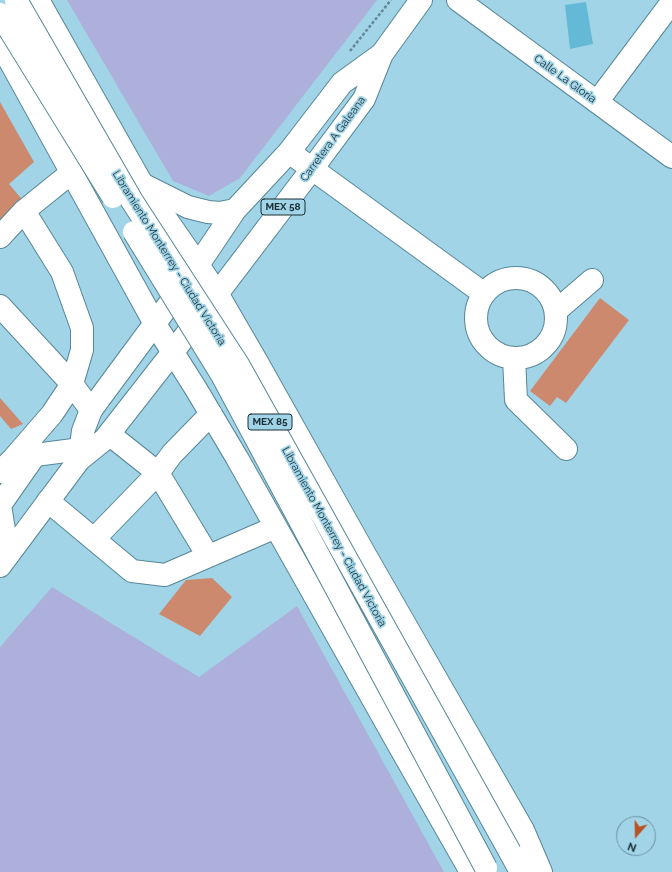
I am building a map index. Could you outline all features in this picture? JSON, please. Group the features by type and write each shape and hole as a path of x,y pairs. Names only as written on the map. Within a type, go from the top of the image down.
{"main road":[{"name":"Libramiento Monterrey - Ciudad Victoria","path":"16,0 132,201 239,366 520,872"},
{"path":"38,0 142,184 217,293 257,362 367,558 523,830 541,872"},
{"name":"Carretera A Galeana","path":"80,455 105,439 312,169 364,99 382,54 421,0"},
{"name":"Calle La Gloria","path":"458,0 672,158"},
{"path":"597,102 672,2"},
{"name":"Libramiento Monterrey - Ciudad Victoria","path":"0,14 222,375 482,871"},
{"path":"0,43 155,324 237,458 401,749 482,871"},
{"name":"Carretera A Galeana","path":"80,455 83,431 91,410 198,265 236,210 289,152 342,83 382,54"},
{"path":"289,152 483,293"},
{"path":"0,237 24,211 71,172"},
{"path":"142,184 188,207 208,212 220,213 236,210"},
{"path":"0,472 52,414 72,384 82,350 82,328 62,272 24,211"},
{"path":"124,268 140,274 152,275 161,272 170,264 175,251 177,234"},
{"path":"508,279 523,279 536,283 542,287 551,298 556,311 556,325 552,338 540,351 527,357 514,358 500,355 484,343 478,330 476,320 478,306 483,293 495,284 508,279"},
{"path":"556,311 592,280"},
{"path":"0,306 72,384 91,410"},
{"path":"196,389 200,370 205,358 215,350 230,348 242,351 257,362"},
{"path":"514,358 516,400 566,449"},
{"path":"94,539 158,473 172,454 211,414"},
{"path":"109,434 158,473 208,556"},
{"path":"4,561 0,505 35,455 80,455"},
{"path":"4,561 80,455"},
{"path":"48,501 132,571 165,575 276,527"}],"shaded area":[{"path":"67,0 377,0 240,178 209,196 173,181"},
{"path":"586,2 593,44 570,49 565,5"},
{"path":"52,587 199,677 297,606 444,872 0,872 0,647"}],"building":[{"path":"0,102 34,162 9,184 26,204 0,227"},
{"path":"600,298 629,320 566,403 557,397 550,406 530,391"},
{"path":"0,398 23,424 11,429 0,416"},
{"path":"212,578 232,597 200,636 159,614 186,580"}]}
